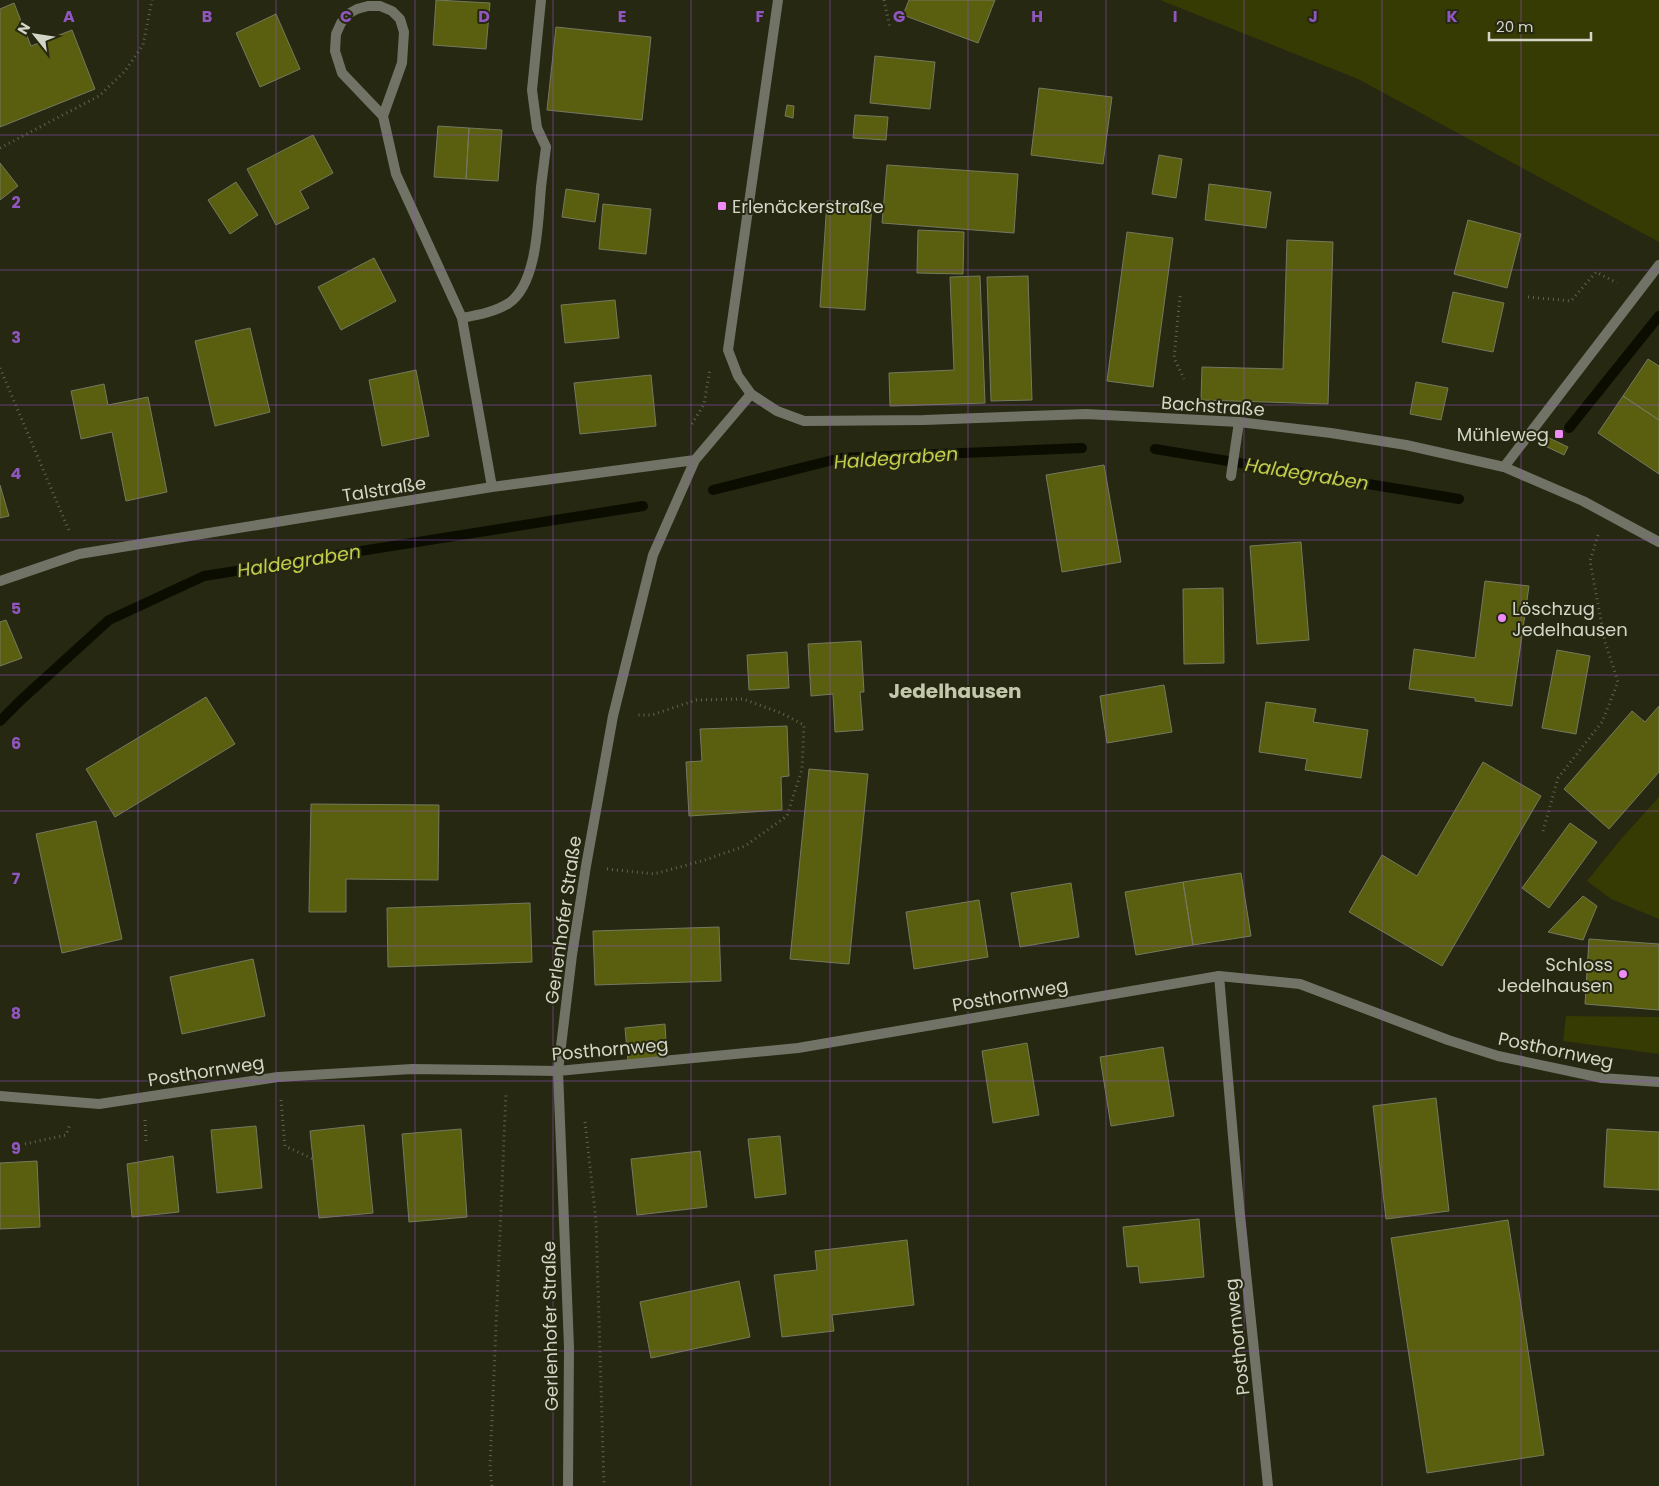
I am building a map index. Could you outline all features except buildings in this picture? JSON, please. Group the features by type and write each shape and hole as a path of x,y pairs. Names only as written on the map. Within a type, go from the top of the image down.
{"street":[{"path":"462,318 491,312 510,302 523,288 532,267 546,147 537,128 532,90 540,0"},
{"path":"751,394 738,376 728,350 778,0"},
{"path":"383,116 402,63 404,32 400,19 392,11 380,6 368,6 348,14 341,23 336,34 335,52 342,73 383,116 396,174 462,318 492,487"},
{"path":"1504,467 1659,265"},
{"name":"Bachstraße","path":"751,394 777,411 804,421 924,420 1086,414 1239,422 1331,433 1406,445 1504,467 1605,513 1659,542"},
{"name":"Gerlenhofer Straße","path":"568,1486 570,1347 558,1071 572,955 586,866 612,716 653,555 695,460 751,394"},
{"path":"1231,476 1239,422"},
{"name":"Talstraße","path":"0,581 79,554 492,487 695,460"},
{"name":"Posthornweg","path":"1219,976 1239,1205 1268,1486"},
{"name":"Posthornweg","path":"0,1096 99,1104 278,1077 412,1069 558,1071 798,1048 1219,976 1300,984 1448,1040 1498,1056 1602,1078 1659,1082"}],"path":[{"path":"0,148 99,96 126,71 143,45 152,0"},
{"path":"884,0 890,28"},
{"path":"1528,297 1571,301 1596,272 1637,293"},
{"path":"1180,296 1174,358 1184,379"},
{"path":"695,460 687,433 704,404 713,350 728,350"},
{"path":"0,368 79,554"},
{"path":"1543,831 1558,778 1602,722 1618,682 1605,642 1590,561 1605,513"},
{"path":"586,866 654,874 705,860 745,846 787,816 802,770 804,725 781,713 744,699 696,700 652,715 612,716"},
{"path":"492,1486 490,1467 507,1070"},
{"path":"278,1077 285,1146 313,1159"},
{"path":"25,1144 66,1135 78,1103"},
{"path":"596,1220 604,1486"}],"green space":[{"path":"1160,0 1659,0 1659,242 1358,79"},
{"path":"1659,797 1659,919 1611,899 1587,881 1621,839"},
{"path":"1566,1016 1659,1017 1659,1054 1563,1041"}],"waterway":[{"name":"Haldegraben","path":"1569,428 1659,316"},
{"name":"Haldegraben","path":"713,490 841,458 1082,448"},
{"name":"Haldegraben","path":"1155,449 1459,499"},
{"name":"Haldegraben","path":"0,721 109,620 204,576 643,506"}],"place":[{"name":"Erlenäckerstraße","path":"722,206"},
{"name":"Mühleweg","path":"1559,434"},
{"name":"Löschzug Jedelhausen","path":"1502,618"},
{"name":"Schloss Jedelhausen","path":"1623,974"}],"district":[{"name":"Jedelhausen","path":"955,691"}]}
